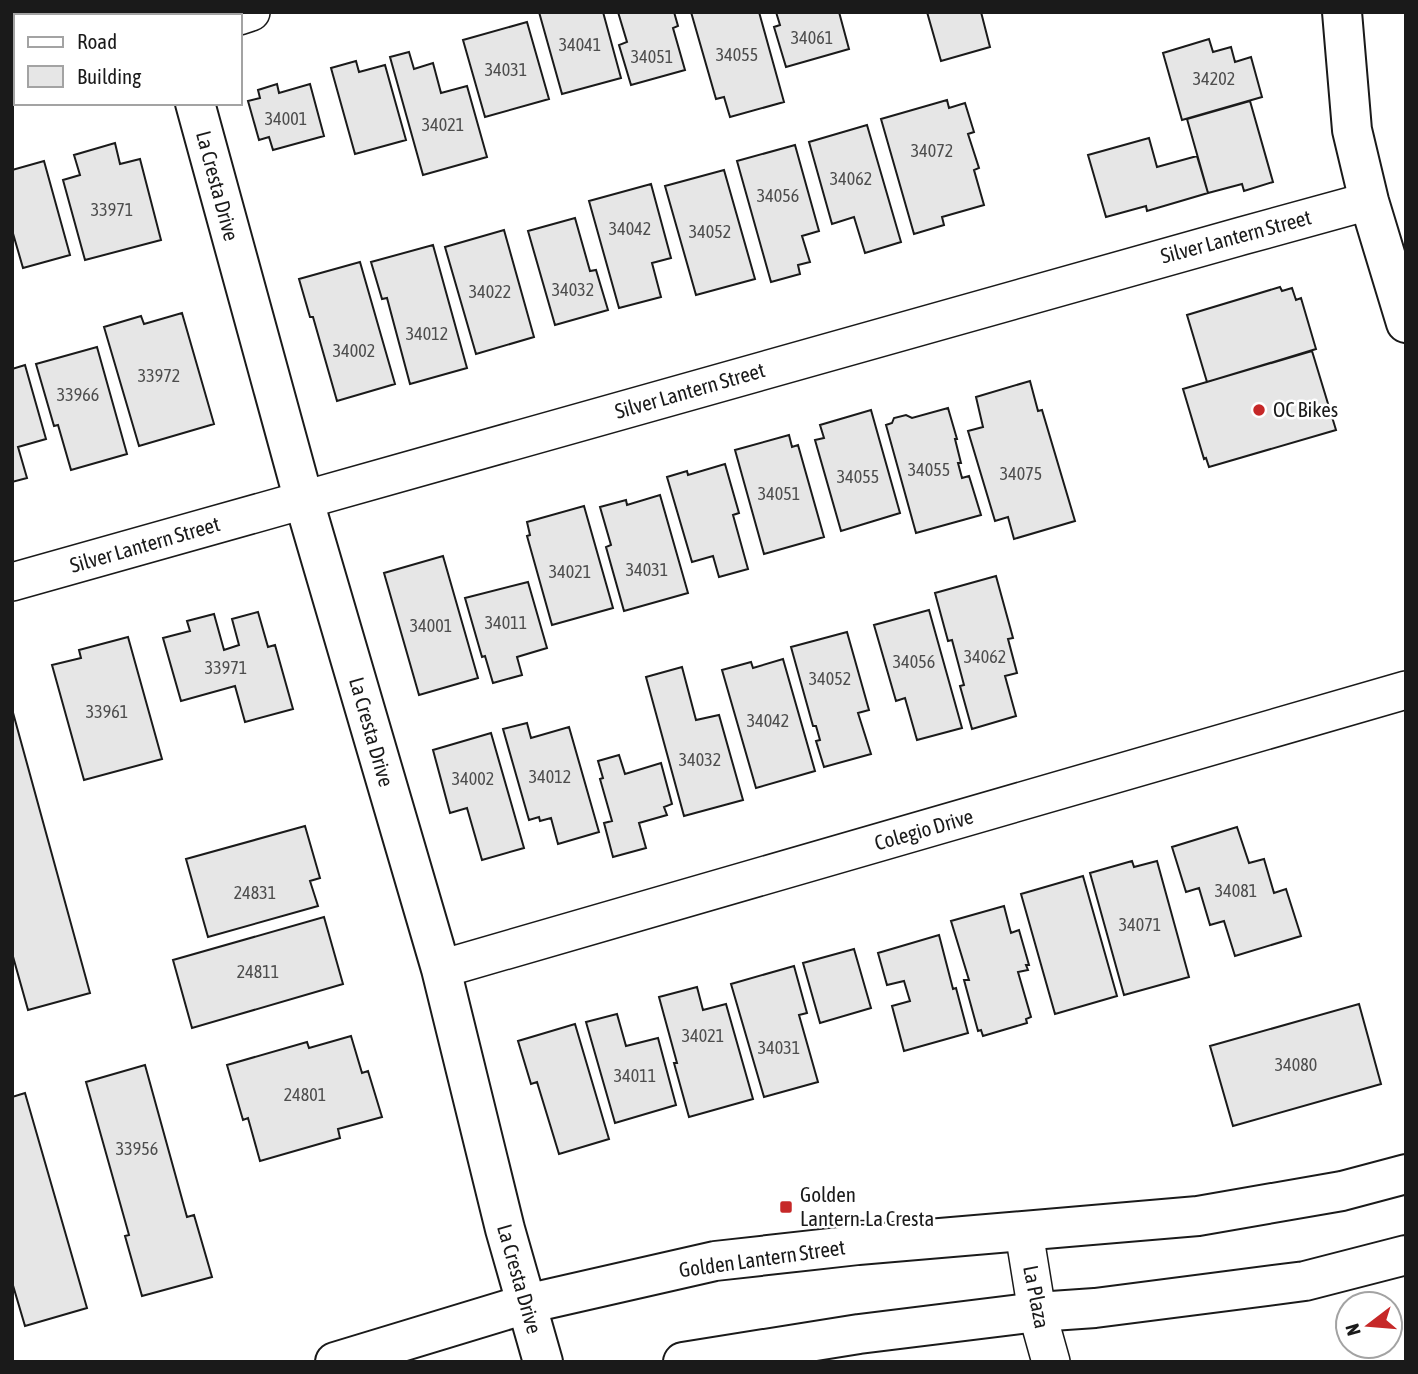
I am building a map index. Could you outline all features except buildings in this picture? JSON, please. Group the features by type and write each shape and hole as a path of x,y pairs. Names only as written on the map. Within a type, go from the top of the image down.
{"main road":[{"path":"1342,12 1352,130 1369,201 1406,323"},
{"name":"La Cresta Drive","path":"196,105 304,501 441,969 505,1229 543,1362"},
{"name":"Golden Lantern Street","path":"335,1362 526,1304 715,1261 858,1245 1198,1216 1342,1191 1406,1174"},
{"path":"683,1362 859,1334 1305,1281 1406,1255"}],"street":[{"name":"Silver Lantern Street","path":"12,582 1003,301 1369,201"},
{"name":"Colegio Drive","path":"441,969 1406,690"},
{"name":"La Plaza","path":"1024,1232 1037,1312 1051,1362"}],"place":[{"name":"OC Bikes","path":"1259,410"},
{"name":"Golden Lantern-La Cresta","path":"786,1207"}]}
